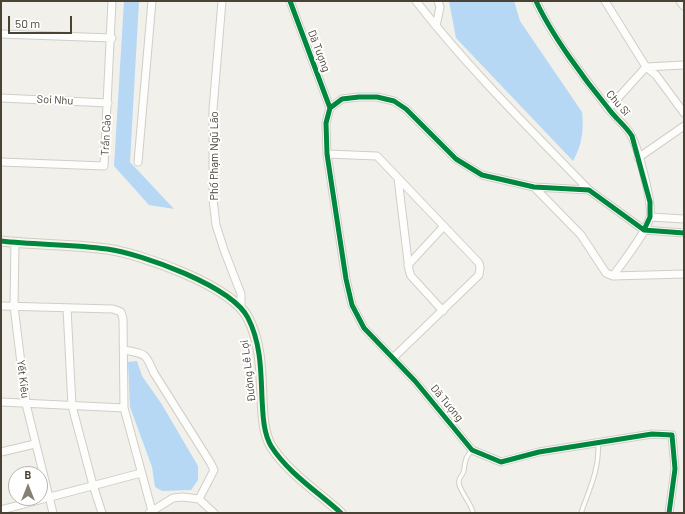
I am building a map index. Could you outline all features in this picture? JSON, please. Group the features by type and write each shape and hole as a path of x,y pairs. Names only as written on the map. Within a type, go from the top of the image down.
{"street":[{"name":"Trần Cảo","path":"1,162 104,166 112,38 112,1"},
{"path":"138,162 152,1"},
{"name":"Phố Phạm Ngũ Lão","path":"222,1 213,109 213,199 216,225 241,294 241,307"},
{"name":"Dã Tượng","path":"290,1 330,108 326,123 327,154 346,279 352,305 364,328 435,403 472,450 501,462 539,452 598,444 652,434 672,435 676,469 669,513"},
{"path":"416,1 436,26 508,107 588,190 644,230 684,233"},
{"path":"436,26 440,7 438,1"},
{"name":"Chu Sĩ","path":"536,1 571,58 608,109 626,126 632,136 648,191 650,218"},
{"path":"605,1 646,67 656,75 684,113"},
{"path":"681,1 684,5"},
{"path":"1,34 112,38"},
{"path":"608,109 646,67 684,65"},
{"path":"330,108 342,99 359,97 377,97 394,101 406,109 456,159 469,168 500,180 534,187 588,190"},
{"name":"Soi Nhu","path":"1,98 108,103"},
{"path":"638,158 684,126"},
{"path":"327,154 376,156 444,226 479,264 480,267 479,275 393,358"},
{"path":"398,178 408,265 411,276 443,311"},
{"path":"534,187 581,235 606,273 613,276 684,274"},
{"path":"613,276 644,230 650,218 684,219"},
{"path":"408,265 444,226"},
{"name":"Đường Lê Lợi","path":"1,241 108,249 167,265 211,287 241,307 248,318 258,349 263,421 271,445 295,473 341,513"},
{"name":"Yết Kiêu","path":"16,243 14,306 26,404 40,466"},
{"path":"1,306 113,309 121,312 124,350 124,408 150,512 172,498 199,499 214,513"},
{"path":"67,308 72,406 92,485 102,513"},
{"path":"124,350 142,354 147,357 154,373 210,462 214,470 199,499"},
{"path":"1,402 124,408"},
{"path":"1,452 35,444"},
{"path":"48,497 141,473"},
{"name":"Yết Kiêu","path":"48,497 53,513"},
{"path":"1,510 15,506"}],"lane":[{"path":"581,513 595,474 599,456 598,444"},
{"path":"472,450 464,460 464,471 458,480 473,513"}],"water":[{"path":"124,1 139,1 130,162 174,209 149,205 114,166"},
{"path":"449,1 514,1 520,21 582,112 582,137 573,161 456,38"},
{"path":"137,361 142,376 161,403 198,466 198,480 191,490 162,491 155,487 152,467 130,407 128,362"}],"cycle path":[{"path":"290,1 330,108 326,123 327,154 346,279 352,305 364,328 415,381 472,450 501,462 539,452 652,434 672,435 675,469 669,513"},
{"path":"536,1 559,42 589,84 632,136 650,202 650,217 644,230"},
{"path":"330,108 342,99 359,97 377,97 394,101 406,109 456,159 482,175 534,187 589,190 644,230 684,233"},
{"path":"1,241 94,247 122,252 142,257 185,273 224,294 239,306 248,318 256,337 261,368 264,423 268,441 278,456 295,474 341,513"}]}
